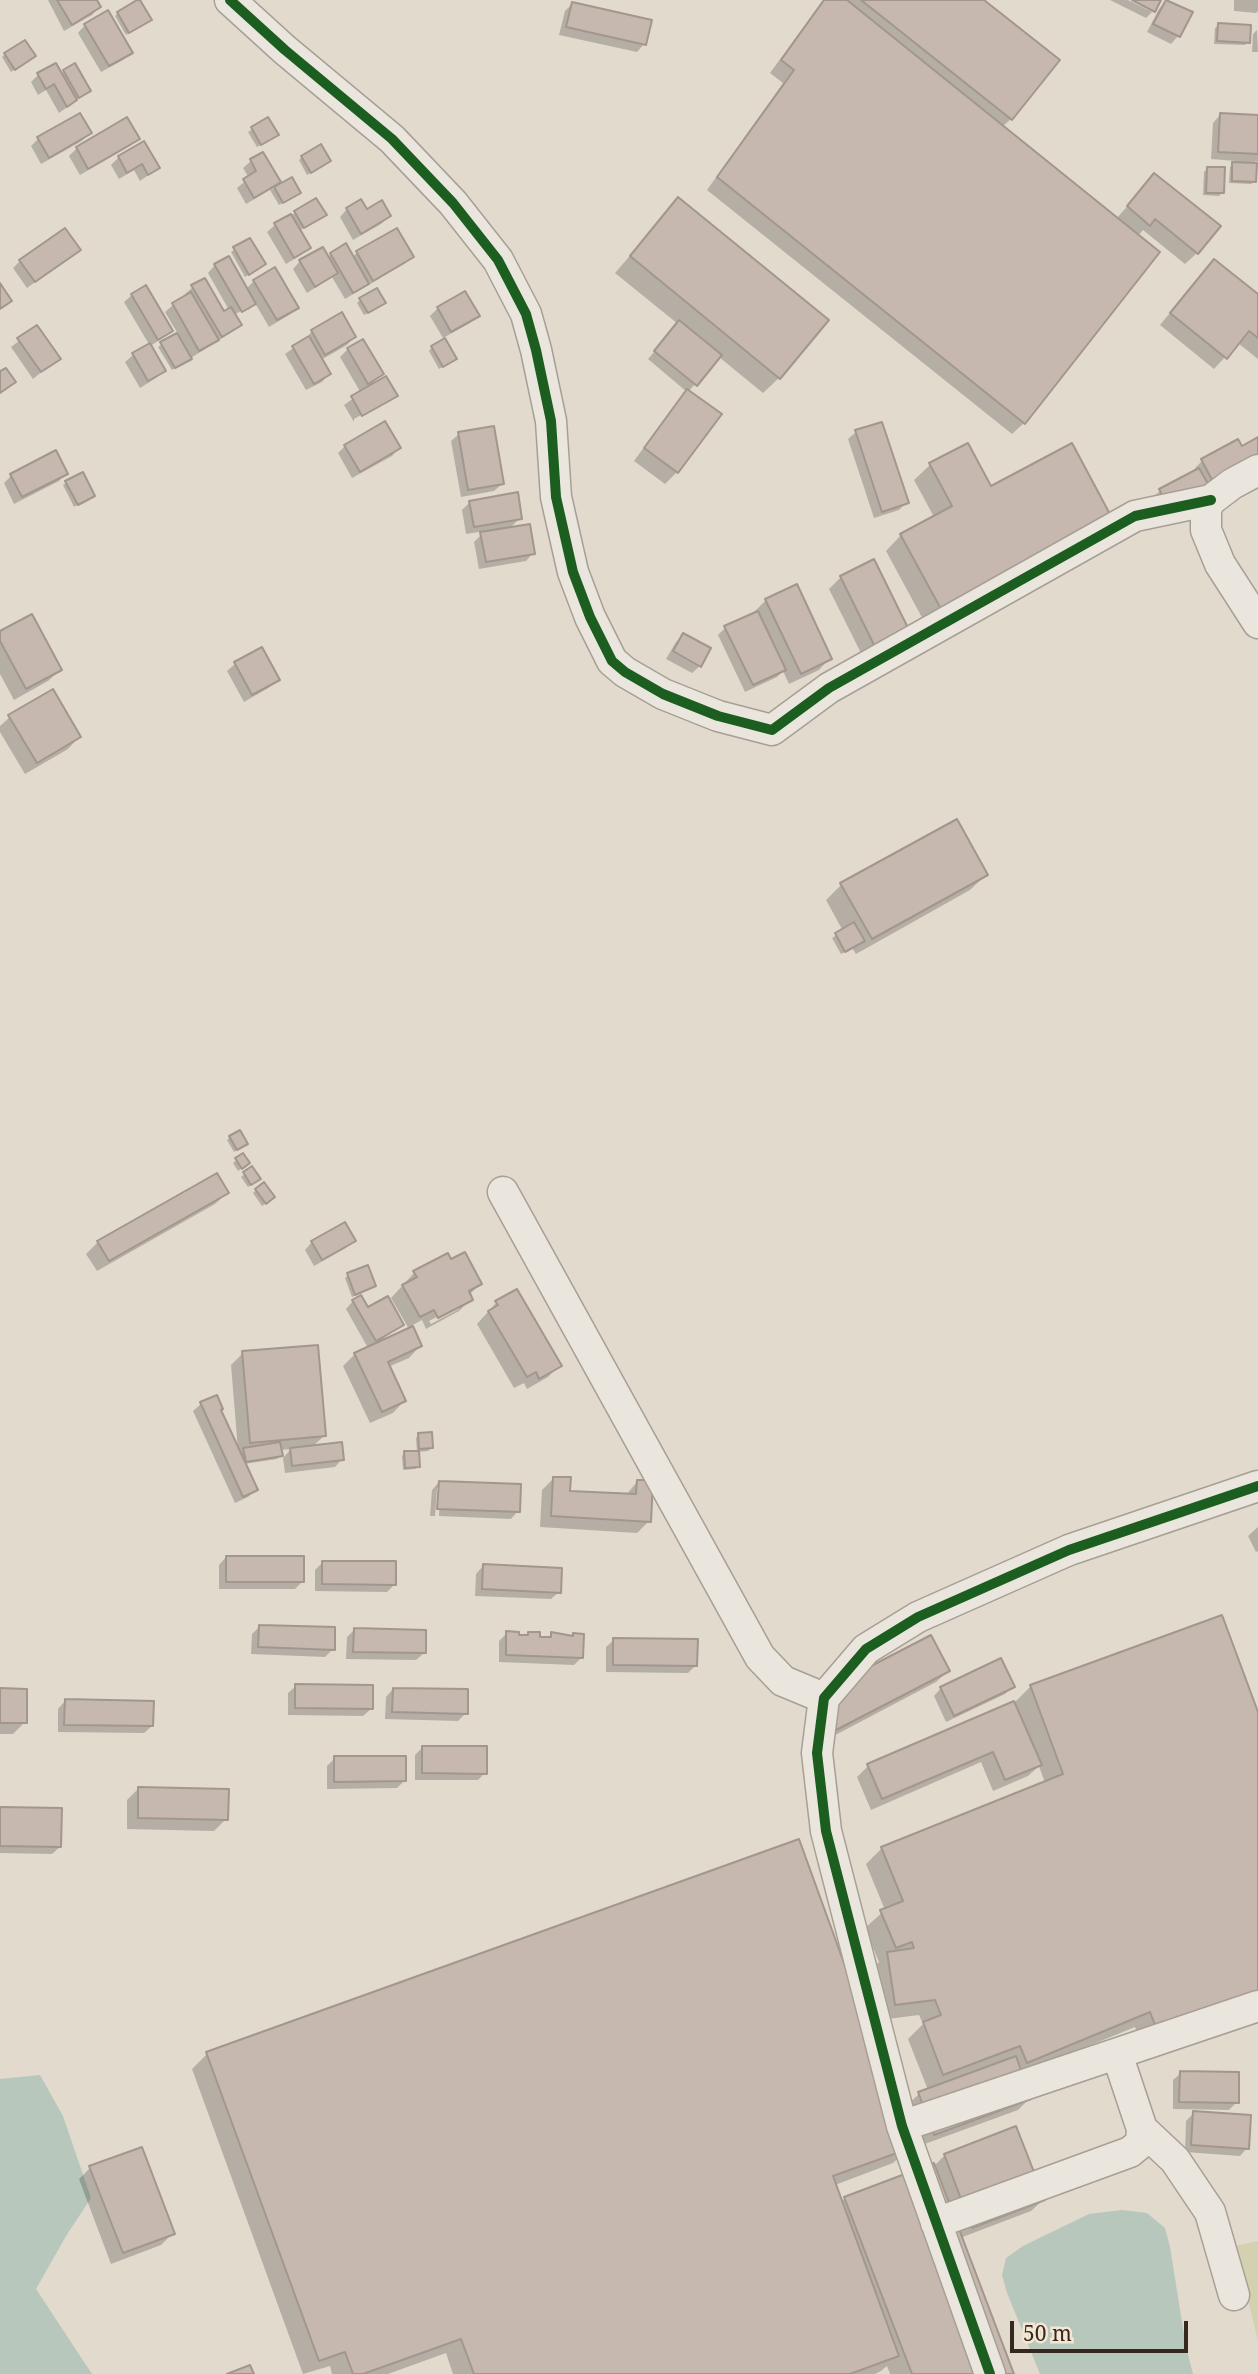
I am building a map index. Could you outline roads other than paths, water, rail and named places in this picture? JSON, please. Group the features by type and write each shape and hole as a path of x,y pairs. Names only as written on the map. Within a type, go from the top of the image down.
{"street":[{"path":"230,0 285,50 392,139 453,203 498,260 526,314 536,349 551,421 556,497 573,572 590,617 612,661 625,672 663,694 718,716 772,730 829,688 1135,516 1211,500"},
{"path":"1258,470 1232,484 1211,500 1206,508 1206,530 1220,564 1258,623"},
{"path":"503,1192 760,1657 783,1681 824,1698"},
{"path":"990,2374 902,2126 826,1831 817,1753 824,1698 866,1649 918,1617 1069,1550 1258,1486"},
{"path":"902,2126 1258,2006"},
{"path":"936,2223 1130,2152 1141,2143 1142,2129 1117,2054"},
{"path":"1142,2129 1175,2160 1210,2212 1234,2295"}]}
